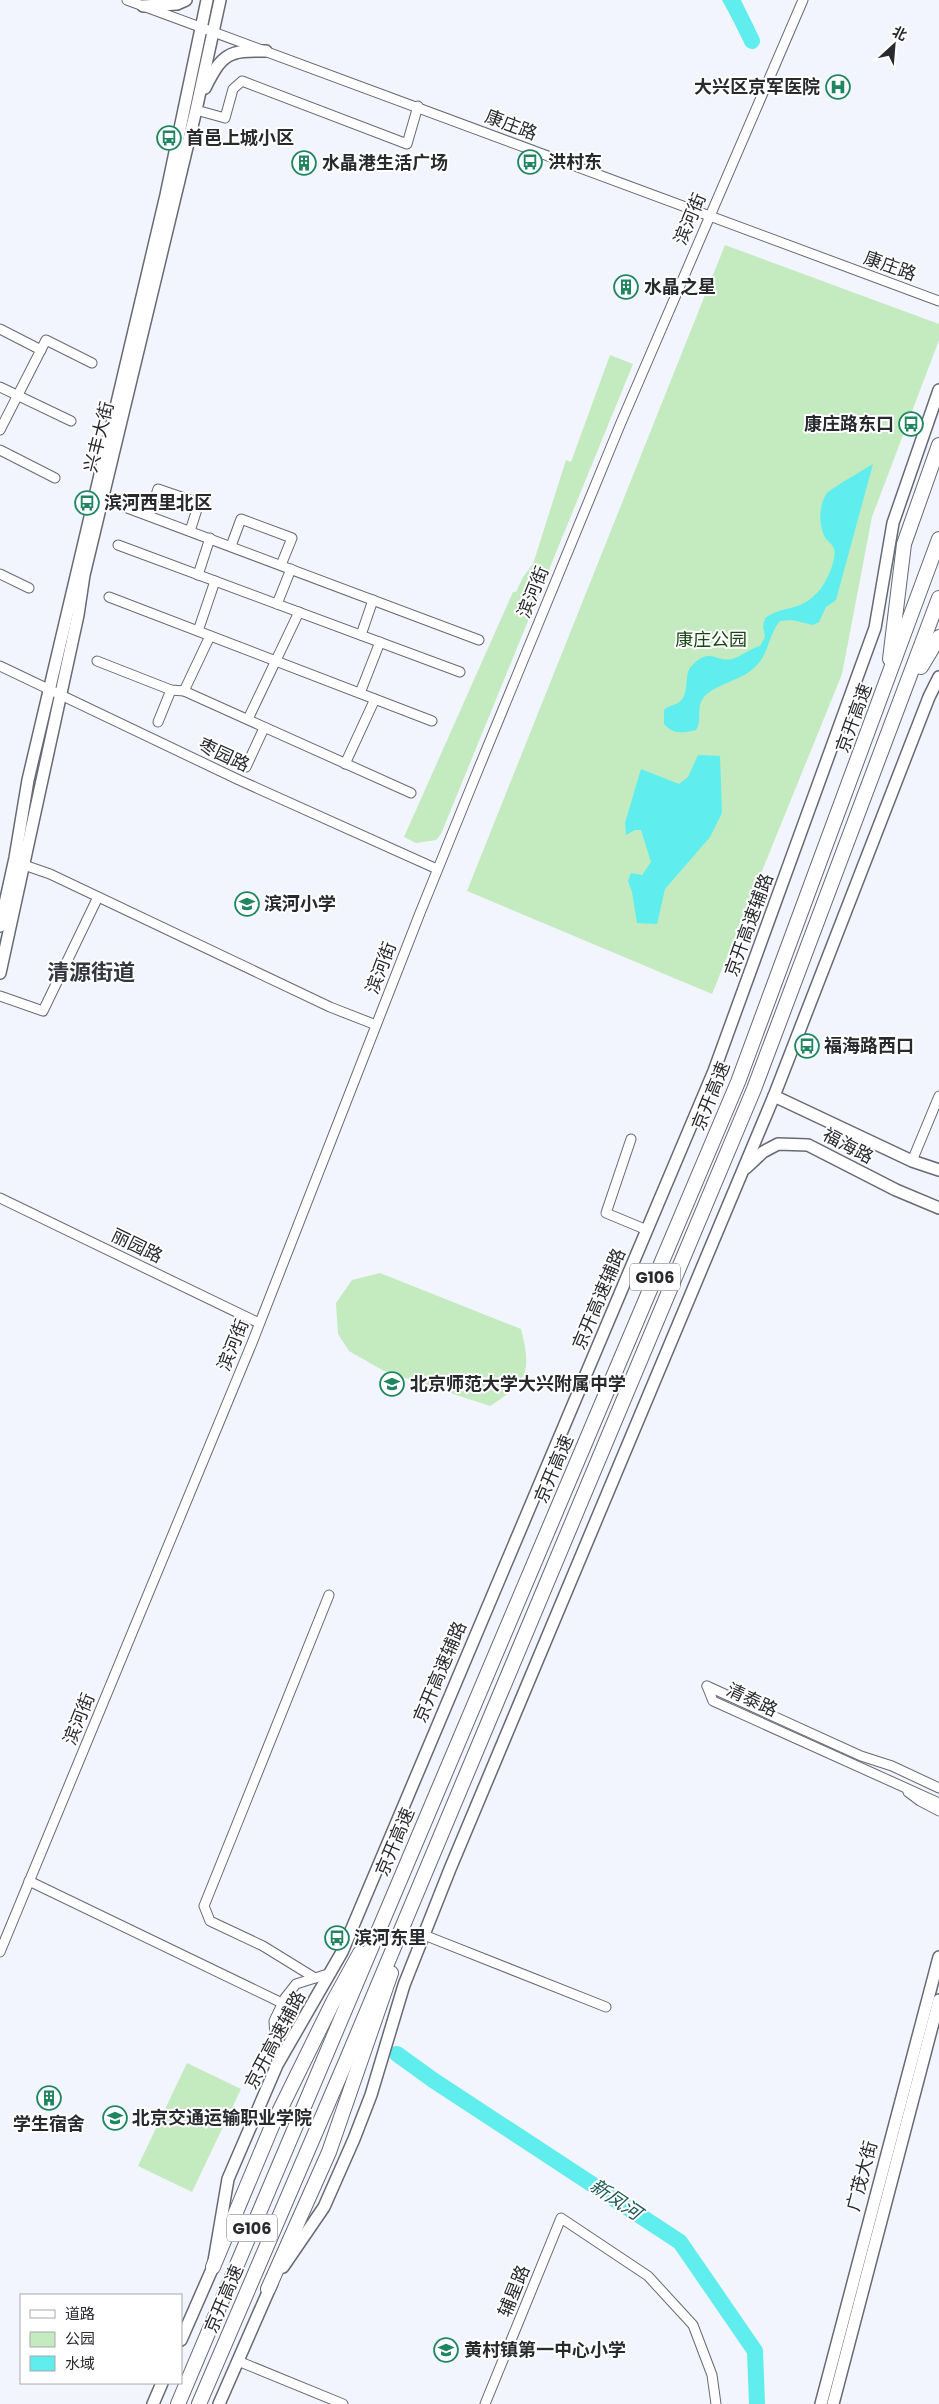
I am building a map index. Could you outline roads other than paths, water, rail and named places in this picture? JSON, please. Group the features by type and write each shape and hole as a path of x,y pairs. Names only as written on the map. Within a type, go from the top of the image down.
{"highway":[{"path":"887,683 904,544 939,444"},
{"name":"京开高速","path":"178,2404 326,2052 340,2003 397,1887 738,1082 939,539"},
{"name":"京开高速","path":"199,2404 347,2059 371,2017 416,1896 754,1089 939,598"},
{"path":"904,693 939,637"},
{"path":"213,2266 272,2126 311,2046 340,2003"},
{"path":"268,2289 329,2152 360,2067 371,2017"}],"main road":[{"path":"143,6 177,4 186,0"},
{"name":"兴丰大街","path":"0,926 15,858 28,780 48,690 166,194 207,0"},
{"name":"兴丰大街","path":"0,972 78,615 84,575 197,107 220,0"},
{"path":"197,107 215,68 229,56 240,50 266,51"},
{"name":"京开高速辅路","path":"182,2338 213,2266 228,2179 277,2065 342,1952 714,1071 856,685 875,628 892,523 939,390"},
{"path":"219,2404 268,2289 324,2207 354,2139 378,2073 404,1985 424,1935 774,1096 929,697 939,677"},
{"name":"福海路","path":"774,1096 912,1161 939,1170"},
{"name":"福海路","path":"743,1171 763,1152 778,1144 808,1144 896,1190 939,1208"},
{"name":"广茂大街","path":"821,2404 939,1956"},
{"name":"广茂大街","path":"833,2404 939,2000"},
{"path":"153,2404 162,2384"}],"street":[{"name":"康庄路","path":"127,0 418,106 709,217 939,301"},
{"name":"滨河街","path":"0,1952 260,1323 437,869 606,460 803,0"},
{"path":"197,107 225,118 233,89 242,81 407,144 418,106"},
{"path":"0,329 41,350"},
{"path":"0,430 46,340 92,363"},
{"path":"0,386 71,421"},
{"path":"0,450 55,478"},
{"path":"149,515 158,489 199,504 190,531"},
{"path":"122,506 480,640"},
{"path":"231,546 240,519 292,538 281,565"},
{"path":"198,575 210,538"},
{"path":"118,545 460,672"},
{"path":"277,604 291,569"},
{"path":"0,574 29,588"},
{"path":"198,631 215,581"},
{"path":"108,597 432,721"},
{"path":"361,635 374,600"},
{"path":"248,718 299,612"},
{"path":"184,691 210,636"},
{"path":"360,693 380,642"},
{"path":"97,661 171,690 184,691 248,718 264,728 411,793"},
{"name":"枣园路","path":"0,666 239,780 437,869"},
{"path":"158,722 171,690"},
{"path":"345,764 375,699"},
{"path":"246,767 264,728"},
{"path":"24,865 50,874 330,1007 376,1025"},
{"path":"0,996 44,1011 98,897"},
{"path":"912,1161 939,1096"},
{"path":"631,1140 606,1213 647,1230"},
{"name":"丽园路","path":"0,1198 260,1323"},
{"path":"315,1978 263,1946 210,1921 204,1906 330,1595"},
{"name":"清泰路","path":"939,1788 861,1756 707,1686 713,1701 939,1802"},
{"path":"920,1779 939,1783"},
{"path":"896,1783 920,1802 939,1811"},
{"path":"29,1881 282,2004"},
{"path":"424,1935 606,2007"},
{"path":"277,2065 274,2021 282,2004 296,1984 331,1973"},
{"name":"辅星路","path":"485,2404 561,2218 648,2276 693,2325 712,2375 716,2404"},
{"path":"238,2361 343,2404"}],"water":[{"path":"722,0 740,0 754,27 744,40"},
{"path":"873,464 836,600 826,607 819,622 813,625 792,620 780,621 773,631 764,655 757,665 745,675 716,688 704,697 700,705 699,722 696,730 675,732 668,728 664,724 664,710 683,698 688,671 697,661 707,656 726,660 732,659 760,646 765,637 763,626 765,618 778,611 803,604 819,590 830,573 834,560 834,548 824,535 820,517 824,498 827,493"},
{"path":"698,755 720,756 722,813 710,837 665,889 657,924 637,923 632,892 628,881 631,873 642,875 651,862 641,830 635,830 626,835 625,823 641,769 679,784 688,777"}],"waterway":[{"name":"新凤河","path":"732,0 752,41"},
{"name":"新凤河","path":"397,2054 433,2080 680,2242 755,2351 757,2404"}],"place":[{"name":"大兴区京军医院","path":"838,87"},
{"name":"首邑上城小区","path":"169,138"},
{"name":"洪村东","path":"530,162"},
{"name":"水晶港生活广场","path":"304,163"},
{"name":"水晶之星","path":"626,287"},
{"name":"康庄路东口","path":"911,424"},
{"name":"滨河西里北区","path":"87,503"},
{"name":"滨河小学","path":"247,904"},
{"name":"福海路西口","path":"807,1046"},
{"name":"北京师范大学大兴附属中学","path":"392,1384"},
{"name":"滨河东里","path":"337,1938"},
{"name":"学生宿舍","path":"49,2098"},
{"name":"北京交通运输职业学院","path":"115,2118"},
{"name":"黄村镇第一中心小学","path":"446,2350"}],"district":[{"name":"清源街道","path":"91,972"}],"park label":[{"name":"康庄公园","path":"711,640"}]}
